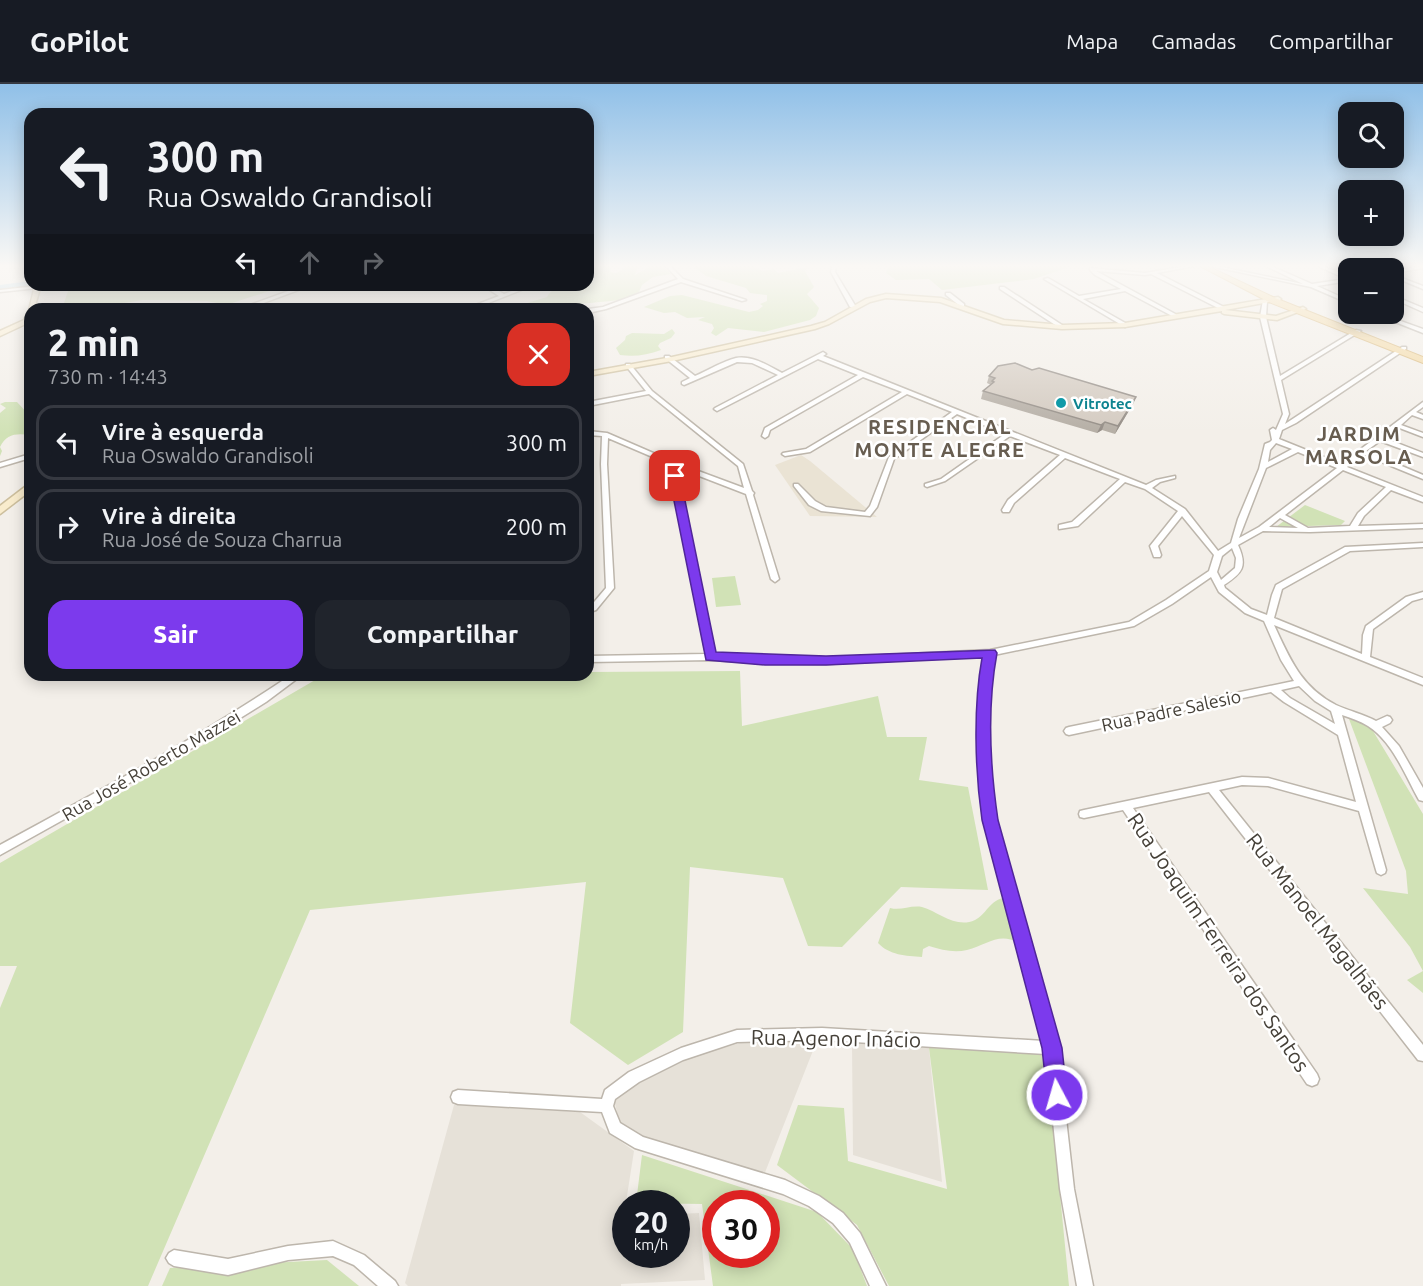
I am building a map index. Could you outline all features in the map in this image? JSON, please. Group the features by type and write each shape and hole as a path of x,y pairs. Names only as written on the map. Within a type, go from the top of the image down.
{"main road":[{"path":"594,372 724,348 813,328 827,322"},
{"path":"1004,322 1062,327 1125,325 1141,322"},
{"path":"1331,322 1423,358"},
{"path":"0,334 24,325"},
{"path":"0,511 24,491"}],"street":[{"path":"1054,322 1062,327"},
{"path":"1120,322 1125,325"},
{"path":"1220,584 1239,567 1241,561 1234,544 1240,521 1267,450 1286,414 1266,325 1271,322"},
{"path":"1404,324 1423,331"},
{"path":"1278,379 1356,332"},
{"path":"1277,429 1297,420 1401,350"},
{"path":"717,409 825,353"},
{"path":"819,357 1147,488 1182,511 1218,555"},
{"path":"669,358 694,378"},
{"path":"684,383 743,359 751,360 782,375"},
{"path":"629,366 650,392 741,465 775,579"},
{"path":"765,436 766,429 863,374"},
{"path":"594,403 650,392"},
{"path":"785,454 808,451 906,392"},
{"path":"594,659 711,657 826,661 990,653 1131,624 1213,573 1218,555 1262,529 1423,404"},
{"path":"796,485 812,503 824,509 867,514 873,507 891,458 957,412"},
{"path":"1412,413 1423,417"},
{"path":"1286,414 1306,414"},
{"path":"1286,414 1297,420"},
{"path":"1396,425 1423,435"},
{"path":"1267,450 1275,440 1277,429"},
{"path":"594,433 605,434 751,493"},
{"path":"927,485 944,480 1010,433"},
{"path":"594,607 610,588 604,464 605,434"},
{"path":"1380,438 1423,455"},
{"path":"1275,440 1423,500"},
{"path":"1262,467 1298,449"},
{"path":"1362,452 1423,477"},
{"path":"1006,510 1011,502 1064,455"},
{"path":"0,465 24,458"},
{"path":"672,463 711,657"},
{"path":"675,476 686,468"},
{"path":"1147,488 1158,481 1173,477"},
{"path":"1062,527 1075,524 1124,480"},
{"path":"1353,528 1361,515 1391,486"},
{"path":"1156,555 1153,551 1154,546 1182,511"},
{"path":"1361,515 1375,527"},
{"path":"1279,516 1310,530"},
{"path":"1262,529 1310,530 1423,526"},
{"path":"1268,621 1275,610 1275,594 1279,587 1348,549 1423,545"},
{"path":"1213,573 1222,590 1236,603 1268,621 1423,682"},
{"path":"1366,659 1366,634 1369,628 1409,599 1423,595"},
{"path":"1268,621 1299,683 1335,708 1359,716 1375,726 1387,738 1423,797"},
{"path":"990,653 985,691 985,787 990,820 1052,1048 1067,1189 1084,1286"},
{"name":"Rua José Roberto Mazzei","path":"0,850 164,761 252,708 290,681"},
{"name":"Rua Padre Salesio","path":"1068,731 1299,683"},
{"path":"1273,689 1287,700 1341,732"},
{"path":"1335,708 1381,870"},
{"path":"1375,726 1387,720"},
{"path":"1084,814 1242,781 1268,782 1364,808"},
{"name":"Rua Manoel Magalhães","path":"1212,788 1423,1055"},
{"name":"Rua Joaquim Ferreira dos Santos","path":"1126,806 1312,1079"},
{"name":"Rua Agenor Inácio","path":"606,1106 610,1095 634,1077 681,1054 737,1036 822,1034 1052,1048"},
{"path":"458,1097 606,1106 615,1128 640,1143 785,1187 814,1201 838,1218 855,1238 878,1286"},
{"path":"174,1258 228,1267 288,1253 333,1248 359,1260 390,1286"}],"shaded area":[{"path":"801,455 877,517 810,516 775,465"},
{"path":"750,1040 816,1043 764,1175 653,1142 620,1124 614,1100 634,1084 682,1060"},
{"path":"852,1042 929,1048 942,1182 853,1155"},
{"path":"454,1105 580,1112 634,1151 628,1190 612,1190 612,1268 690,1268 690,1213 699,1213 702,1268 704,1268 705,1280 621,1284 621,1286 408,1286 405,1283"}],"green space":[{"path":"705,322 802,322 764,332 728,328 716,336 711,333 714,328 712,324"},
{"path":"672,329 675,333 671,338 658,346 661,350 625,356 620,355 616,348 626,336 632,333 664,334"},
{"path":"17,402 24,410 24,434 12,435 5,439 0,447 0,413 6,408 0,404"},
{"path":"1305,505 1345,521 1341,525 1276,527"},
{"path":"735,576 741,605 716,607 712,578"},
{"path":"740,671 742,726 878,696 887,737 927,737 919,780 968,787 988,890 901,887 842,947 808,946 783,878 690,867 683,1032 628,1065 570,1023 586,882 310,910 148,1286 0,1286 0,1008 17,966 0,966 0,863 313,681 594,681 594,672"},
{"path":"1349,719 1370,726 1423,814 1423,971 1410,947 1363,888 1408,894 1406,871"},
{"path":"1003,898 1010,906 1020,944 1013,940 1000,939 957,951 929,946 923,949 922,957 893,952 878,943 890,908 922,907 954,921 968,922 975,920 994,902"},
{"path":"1423,971 1423,993 1407,980"},
{"path":"929,1048 1046,1053 1069,1286 889,1286 857,1225 777,1165 798,1105 844,1108 848,1161 947,1189"},
{"path":"642,1155 749,1190 702,1190 702,1204 690,1204 690,1190 638,1190"},
{"path":"780,1200 817,1212 853,1249 867,1286 713,1286 711,1268 780,1268"},
{"path":"327,1260 359,1286 162,1286 170,1268"}],"building":[{"name":"Vitrotec","path":"1015,363 1032,370 1039,368 1136,397 1118,426 1105,422 1101,425 983,391 994,382 992,381 995,378 989,376 998,366"}],"place":[{"name":"Vitrotec","path":"1061,403"}],"district":[{"name":"RESIDENCIAL MONTE ALEGRE","path":"940,438"},
{"name":"JARDIM MARSOLA","path":"1359,444"}],"route":[{"path":"675,476 711,657 826,661 990,653 985,680 985,787 990,820 1024,952 1052,1048 1057,1095"}]}
